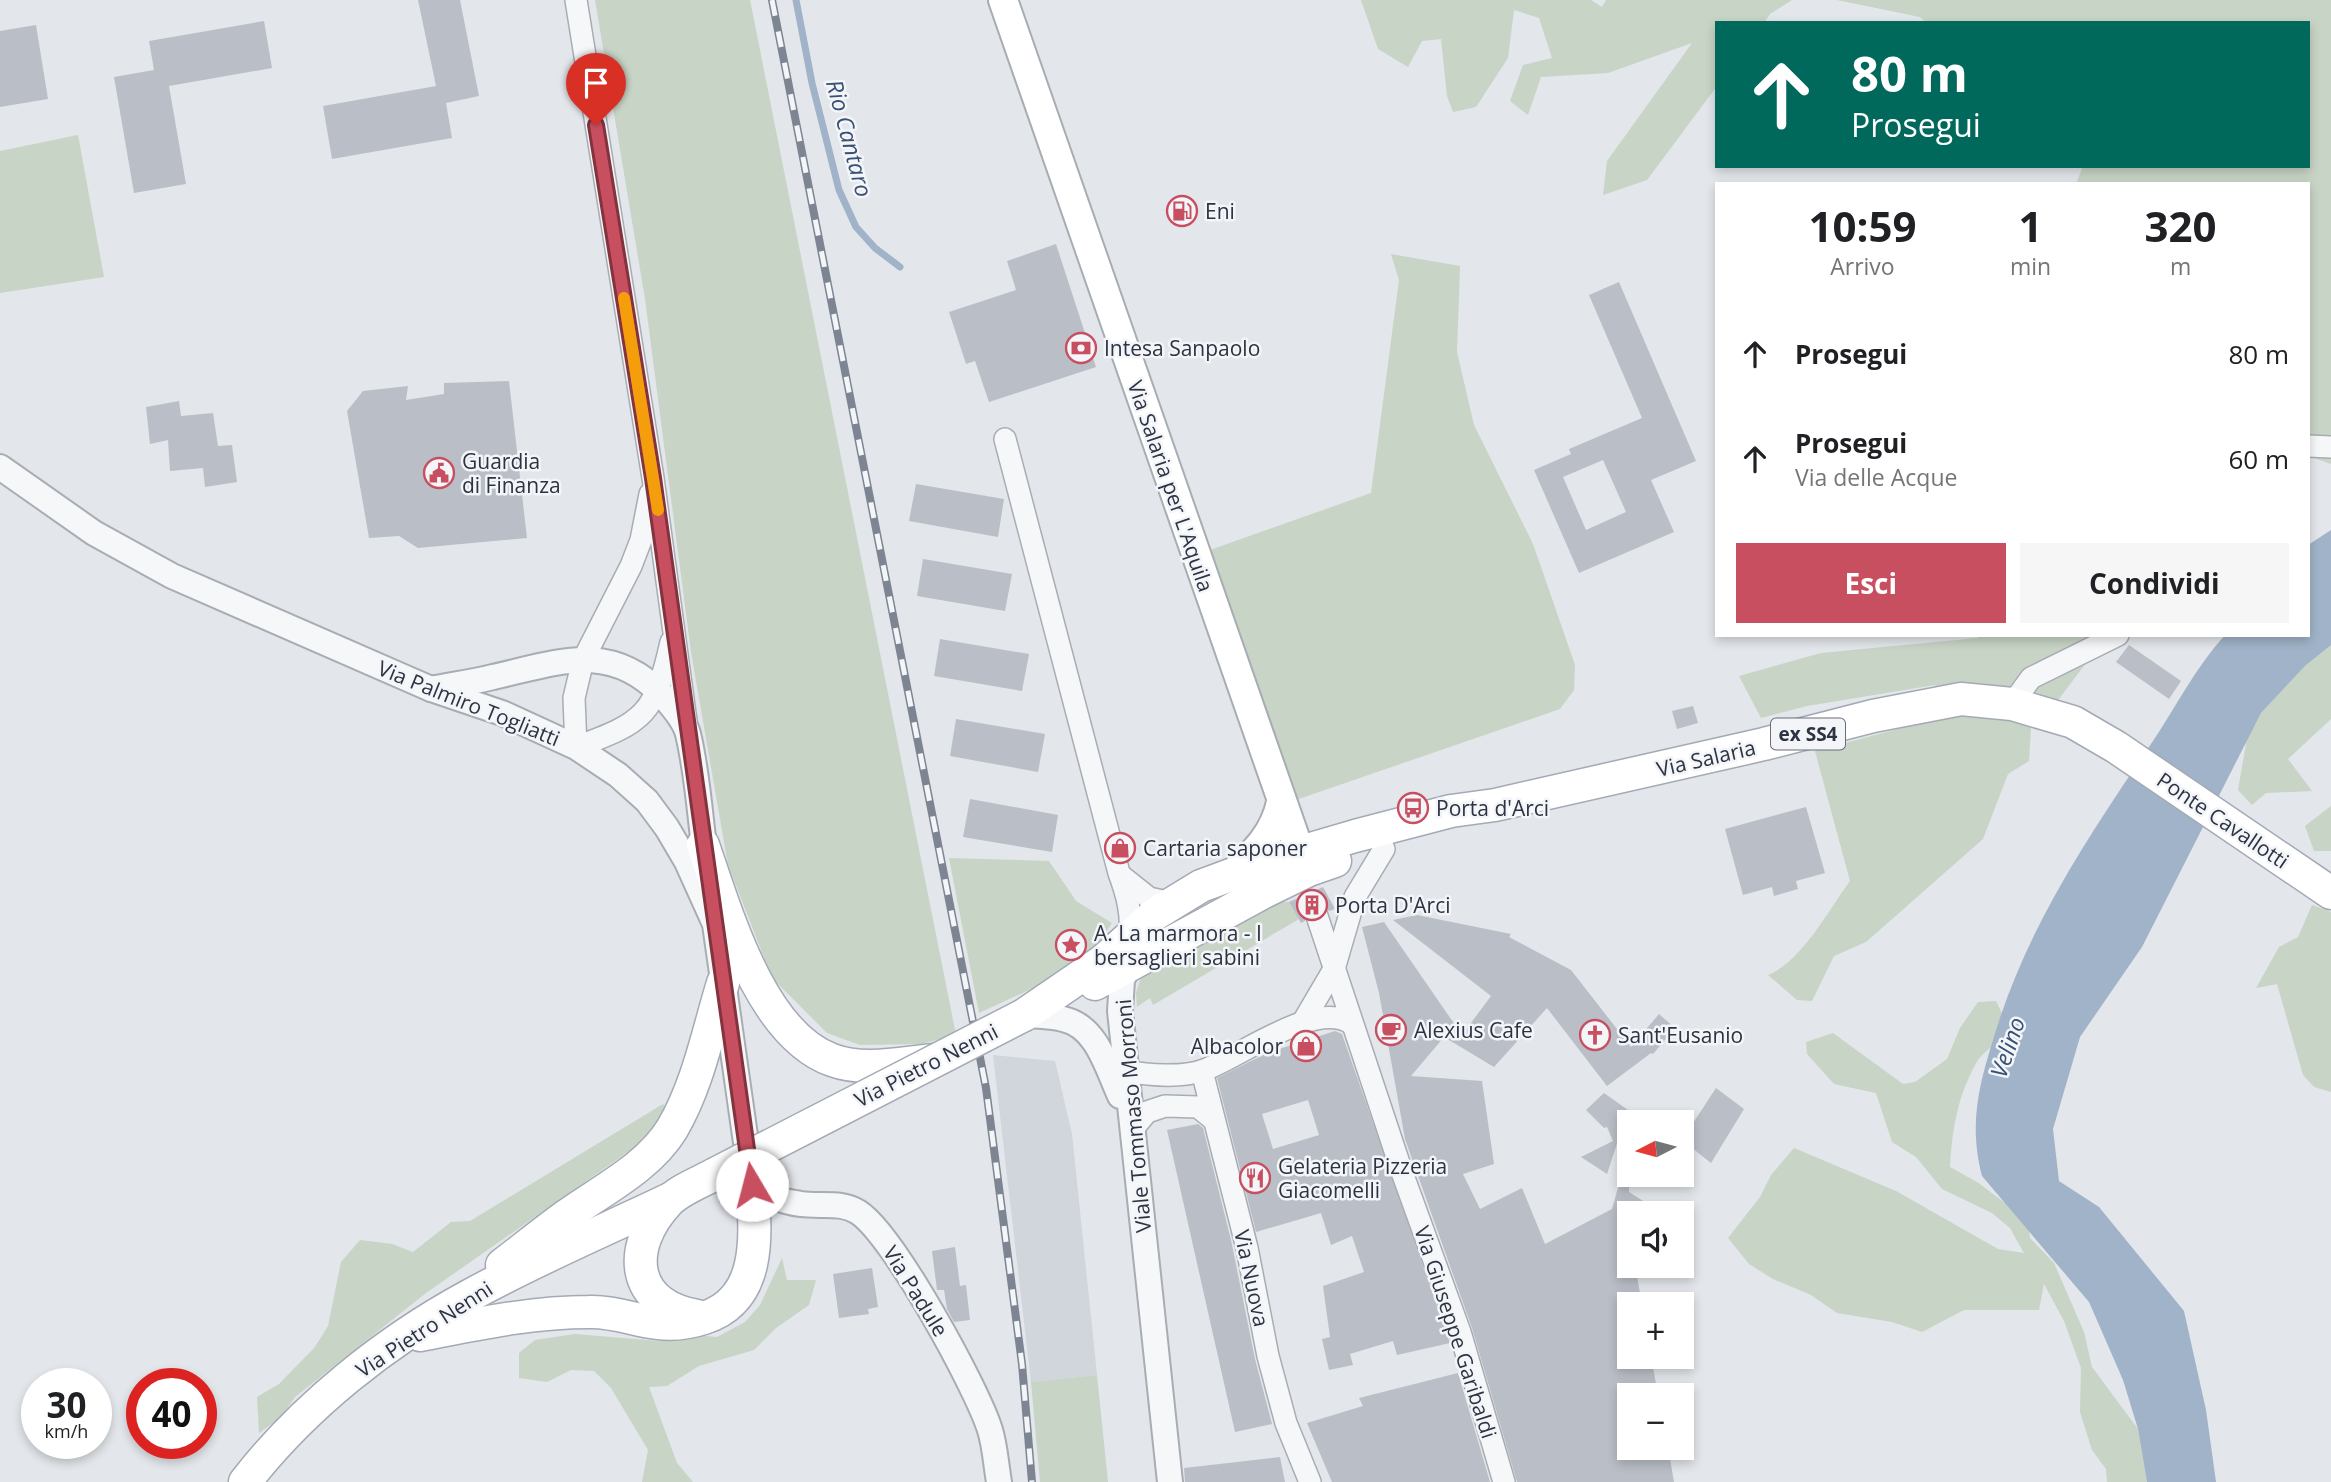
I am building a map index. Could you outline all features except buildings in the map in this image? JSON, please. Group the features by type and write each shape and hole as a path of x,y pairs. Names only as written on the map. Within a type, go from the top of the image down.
{"main road":[{"name":"Via Salaria per L'Aquila","path":"1003,0 1281,802 1312,870"},
{"name":"Via Salaria","path":"1312,870 1451,811 1495,805 1774,742 1873,716 1961,699 2012,704 2073,722 2116,747"},
{"name":"Ponte Cavallotti","path":"2116,747 2331,893"},
{"path":"1232,875 1265,840 1278,819 1281,802"},
{"name":"Via Salaria","path":"1312,870 1384,849 1495,805"},
{"path":"703,845 730,924 759,984 782,1022 802,1043 832,1060 861,1066 934,1060"},
{"path":"1024,1015 1081,991 1130,951 1163,909 1201,886 1232,875 1312,870"},
{"path":"1024,1015 1103,961 1312,870"},
{"path":"468,1296 487,1277 565,1217 632,1170 663,1141 685,1102 701,1062 723,983"},
{"name":"Via Pietro Nenni","path":"245,1482 303,1416 369,1362 468,1296 670,1199 1024,1015"},
{"path":"402,1339 491,1319 547,1312 599,1311 658,1323 685,1324 719,1312 733,1302 751,1270 754,1245 752,1185"},
{"path":"670,1199 651,1223 644,1244 641,1263 645,1283 656,1300 668,1308 705,1318"}],"street":[{"path":"576,0 653,478 715,924"},
{"path":"1005,439 1130,908 1130,951"},
{"path":"2310,446 2331,447"},
{"name":"Via Palmiro Togliatti","path":"0,467 93,533 172,576 431,690 502,713 576,747 618,775 647,801 687,862 715,924 752,1185"},
{"path":"653,478 641,540 631,566 583,660 574,698 576,747 636,722 649,707 657,690 674,630"},
{"path":"2012,704 2031,678 2114,637"},
{"path":"431,690 551,662 583,660 610,663 638,673 669,702 688,732"},
{"path":"1304,1020 1334,969 1355,897 1384,849"},
{"path":"1119,873 1163,909"},
{"name":"Via Giuseppe Garibaldi","path":"1317,916 1460,1332 1504,1482"},
{"name":"Viale Tommaso Morroni","path":"1130,951 1122,980 1120,1006 1170,1482"},
{"path":"1081,991 1120,1006"},
{"path":"1024,1015 1065,1019 1084,1028 1100,1050 1131,1124 1147,1112 1165,1106 1198,1107 1214,1120"},
{"path":"1125,1071 1154,1076 1202,1072 1304,1020 1335,1017 1352,1024"},
{"name":"Via Nuova","path":"1202,1072 1245,1237 1268,1356 1282,1410 1310,1482"},
{"name":"Via Padule","path":"752,1185 785,1202 841,1205 858,1212 870,1222 902,1266 975,1395 990,1430 999,1482"}],"shaded area":[{"path":"993,1055 1055,1061 1072,1134 1097,1375 1031,1382"}],"green space":[{"path":"595,0 750,0 956,1035 921,1044 860,1045 827,1033 772,978 728,865 691,652 645,299"},
{"path":"1361,0 1591,0 1602,7 1606,0 1792,0 1770,14 1765,21 1715,21 1715,89 1647,180 1603,195 1607,161 1692,43 1608,73 1541,77 1528,115 1510,101 1523,65 1552,58 1539,18 1514,10 1508,58 1476,107 1453,112 1447,96 1441,39 1422,41 1408,67 1378,49"},
{"path":"1837,0 2331,0 2331,464 2310,457 2310,182 2077,182 2082,168 2310,168 2310,21 1925,21 1920,17"},
{"path":"78,135 104,277 0,293 0,151"},
{"path":"1391,254 1460,266 1457,352 1474,425 1533,544 1575,665 1574,690 1560,709 1290,802 1210,550 1371,493 1399,280"},
{"path":"2331,604 2331,719 2288,759 2312,791 2266,793 2252,805 2238,790 2247,738 2261,713 2306,665"},
{"path":"2106,637 2059,699 2031,727 2029,761 2008,774 1983,839 1866,942 1834,956 1812,1001 1797,1000 1768,975 1792,959 1803,947 1850,881 1815,751 1947,716 1935,685 1807,706 1761,718 1739,676 1821,653 1977,638"},
{"path":"2331,806 2331,851 2314,851 2305,826"},
{"path":"949,858 1049,861 1076,901 1112,923 1085,964 979,1013"},
{"path":"1268,901 1289,902 1299,919 1153,1005 1150,998 1137,1007 1136,993 1141,977"},
{"path":"2312,905 2331,912 2331,1092 2314,1087 2303,1075 2277,984 2256,988 2279,947 2298,937"},
{"path":"1996,1001 2010,1030 1978,1060 1965,1085 1954,1126 1950,1167 1977,1182 2028,1220 2030,1238 2054,1263 2084,1332 2092,1367 2138,1429 2147,1482 2107,1482 2106,1469 2092,1450 2080,1412 2081,1368 2064,1321 2044,1284 2039,1310 1964,1310 1922,1332 1892,1322 1837,1313 1811,1295 1773,1279 1749,1264 1728,1238 1760,1197 1771,1175 1794,1148 1896,1191 1998,1249 2024,1253 2010,1228 1992,1213 1942,1189 1916,1157 1892,1142 1876,1093 1834,1084 1807,1054 1806,1042 1833,1033 1903,1084 1915,1082 1947,1059 1960,1028 1978,1002"},
{"path":"663,1104 669,1111 645,1140 426,1293 295,1397 281,1417 259,1433 257,1397 279,1384 315,1347 328,1326 341,1262 360,1240 392,1244 413,1252 451,1222 470,1221"},
{"path":"782,1258 787,1280 816,1280 809,1305 776,1328 754,1350 699,1366 667,1386 649,1387 677,1463 693,1482 642,1482 648,1450 611,1388 594,1371 571,1370 547,1382 519,1378 519,1353 535,1340 575,1334 659,1341 675,1333 717,1337 745,1322 760,1305"},
{"path":"1097,1375 1108,1482 1040,1482 1031,1382"}],"water":[{"name":"Velino","path":"2331,530 2331,645 2306,665 2261,713 2142,947 2080,1037 2053,1129 2059,1181 2099,1207 2184,1311 2206,1410 2216,1482 2147,1482 2138,1429 2123,1380 2089,1302 1982,1176 1976,1140 1977,1107 1983,1074 2007,999 2041,921 2105,812 2196,673 2223,637 2310,637 2310,544"}],"waterway":[{"name":"Rio Cantaro","path":"796,0 812,83 839,190 856,227 875,248 900,267"}],"tunnel":[{"path":"1310,893 1317,916"}],"railway":[{"path":"772,0 986,1088 1022,1364 1032,1482"}],"slow traffic":[{"path":"624,298 658,510"}],"place":[{"name":"Eni","path":"1182,211"},
{"name":"Intesa Sanpaolo","path":"1081,348"},
{"name":"Guardia di Finanza","path":"439,473"},
{"name":"Porta d'Arci","path":"1413,808"},
{"name":"Cartaria saponer","path":"1120,848"},
{"name":"Porta D'Arci","path":"1312,905"},
{"name":"A. La marmora - I bersaglieri sabini","path":"1071,945"},
{"name":"Alexius Cafe","path":"1391,1030"},
{"name":"Sant'Eusanio","path":"1595,1035"},
{"name":"Albacolor","path":"1306,1046"},
{"name":"Gelateria Pizzeria Giacomelli","path":"1255,1178"}],"route":[{"path":"596,125 653,478 752,1185"}]}
